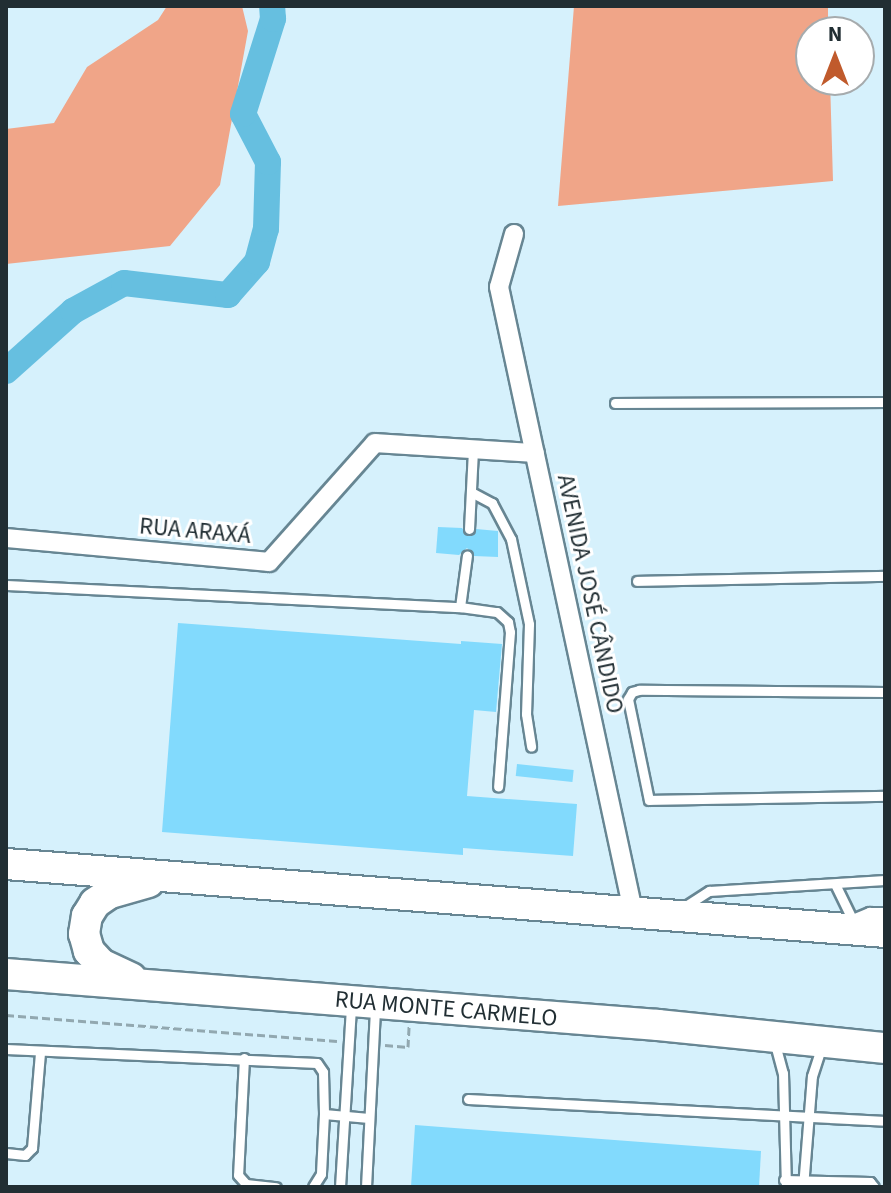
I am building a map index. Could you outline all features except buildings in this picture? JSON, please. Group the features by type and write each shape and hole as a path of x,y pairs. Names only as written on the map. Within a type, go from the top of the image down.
{"highway":[{"path":"6,864 671,915 846,924 885,932"},
{"path":"157,986 101,964 89,951 84,934 87,916 95,903 110,893 129,886 178,879"},
{"name":"RUA MONTE CARMELO","path":"6,974 772,1036 885,1048"}],"street":[{"name":"AVENIDA JOSÉ CÂNDIDO","path":"514,234 499,287 633,911"},
{"name":"RUA ARAXÁ","path":"6,538 269,562 375,443 473,449"},
{"path":"473,449 535,453"}],"lane":[{"path":"615,403 885,402"},
{"path":"469,529 473,449"},
{"path":"471,492 492,503 511,539 529,624 526,714 531,747"},
{"path":"460,607 467,555"},
{"path":"637,581 885,576"},
{"path":"6,585 460,607 497,612 508,622 510,632 498,787"},
{"path":"885,692 639,690 632,692 628,699 649,800 885,796"},
{"path":"671,915 709,891 836,886 885,880"},
{"path":"836,886 846,924 869,912 885,912"},
{"path":"340,1187 350,1042 363,1002"},
{"path":"363,1002 371,1043 366,1187"},
{"path":"772,1036 783,1073 785,1184 870,1182 874,1187"},
{"path":"804,1184 812,1076 824,1041"},
{"path":"6,1049 317,1063 323,1072 324,1114 321,1174 313,1187"},
{"path":"6,1153 25,1155 32,1148 40,1052"},
{"path":"244,1058 238,1175 246,1184 276,1187"},
{"path":"468,1099 885,1121"},
{"path":"324,1114 369,1118"}],"path":[{"path":"371,1043 408,1047 410,1006"},
{"path":"6,1015 350,1042"}],"shaded area":[{"path":"167,6 242,6 248,31 220,185 170,246 6,264 6,129 54,123 87,67 158,20"},
{"path":"574,6 828,6 828,16 795,16 795,96 830,96 833,181 558,206"}],"waterway":[{"path":"6,371 73,311 124,283 228,295 257,262 266,229 268,162 243,114 273,19 272,6"}]}
